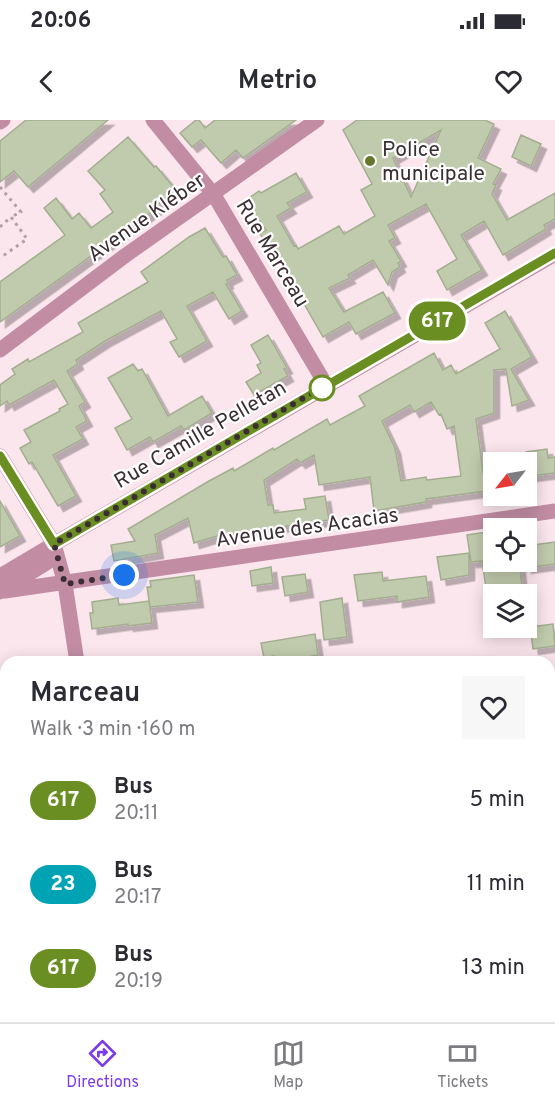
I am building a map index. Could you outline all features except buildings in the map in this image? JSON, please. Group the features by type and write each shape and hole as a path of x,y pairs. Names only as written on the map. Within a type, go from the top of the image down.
{"street":[{"name":"Rue Marceau","path":"153,120 214,195 326,385"},
{"name":"Avenue Kléber","path":"0,350 126,255 317,120"},
{"name":"Rue Camille Pelletan","path":"0,576 555,254"},
{"path":"0,456 54,544 65,584 76,656"},
{"name":"Avenue des Acacias","path":"65,584 555,511"},
{"name":"Rue Camille Pelletan","path":"1,592 48,562 54,544"},
{"name":"Rue Camille Pelletan","path":"1,592 65,584"}],"path":[{"path":"0,187 21,212 0,226"},
{"path":"0,258 27,238 11,217"}],"bus line":[{"name":"617","path":"0,456 54,544 555,253"}],"place":[{"name":"Police municipale","path":"370,161"}],"route":[{"path":"124,575 65,584 54,544 326,385 322,388"}]}
